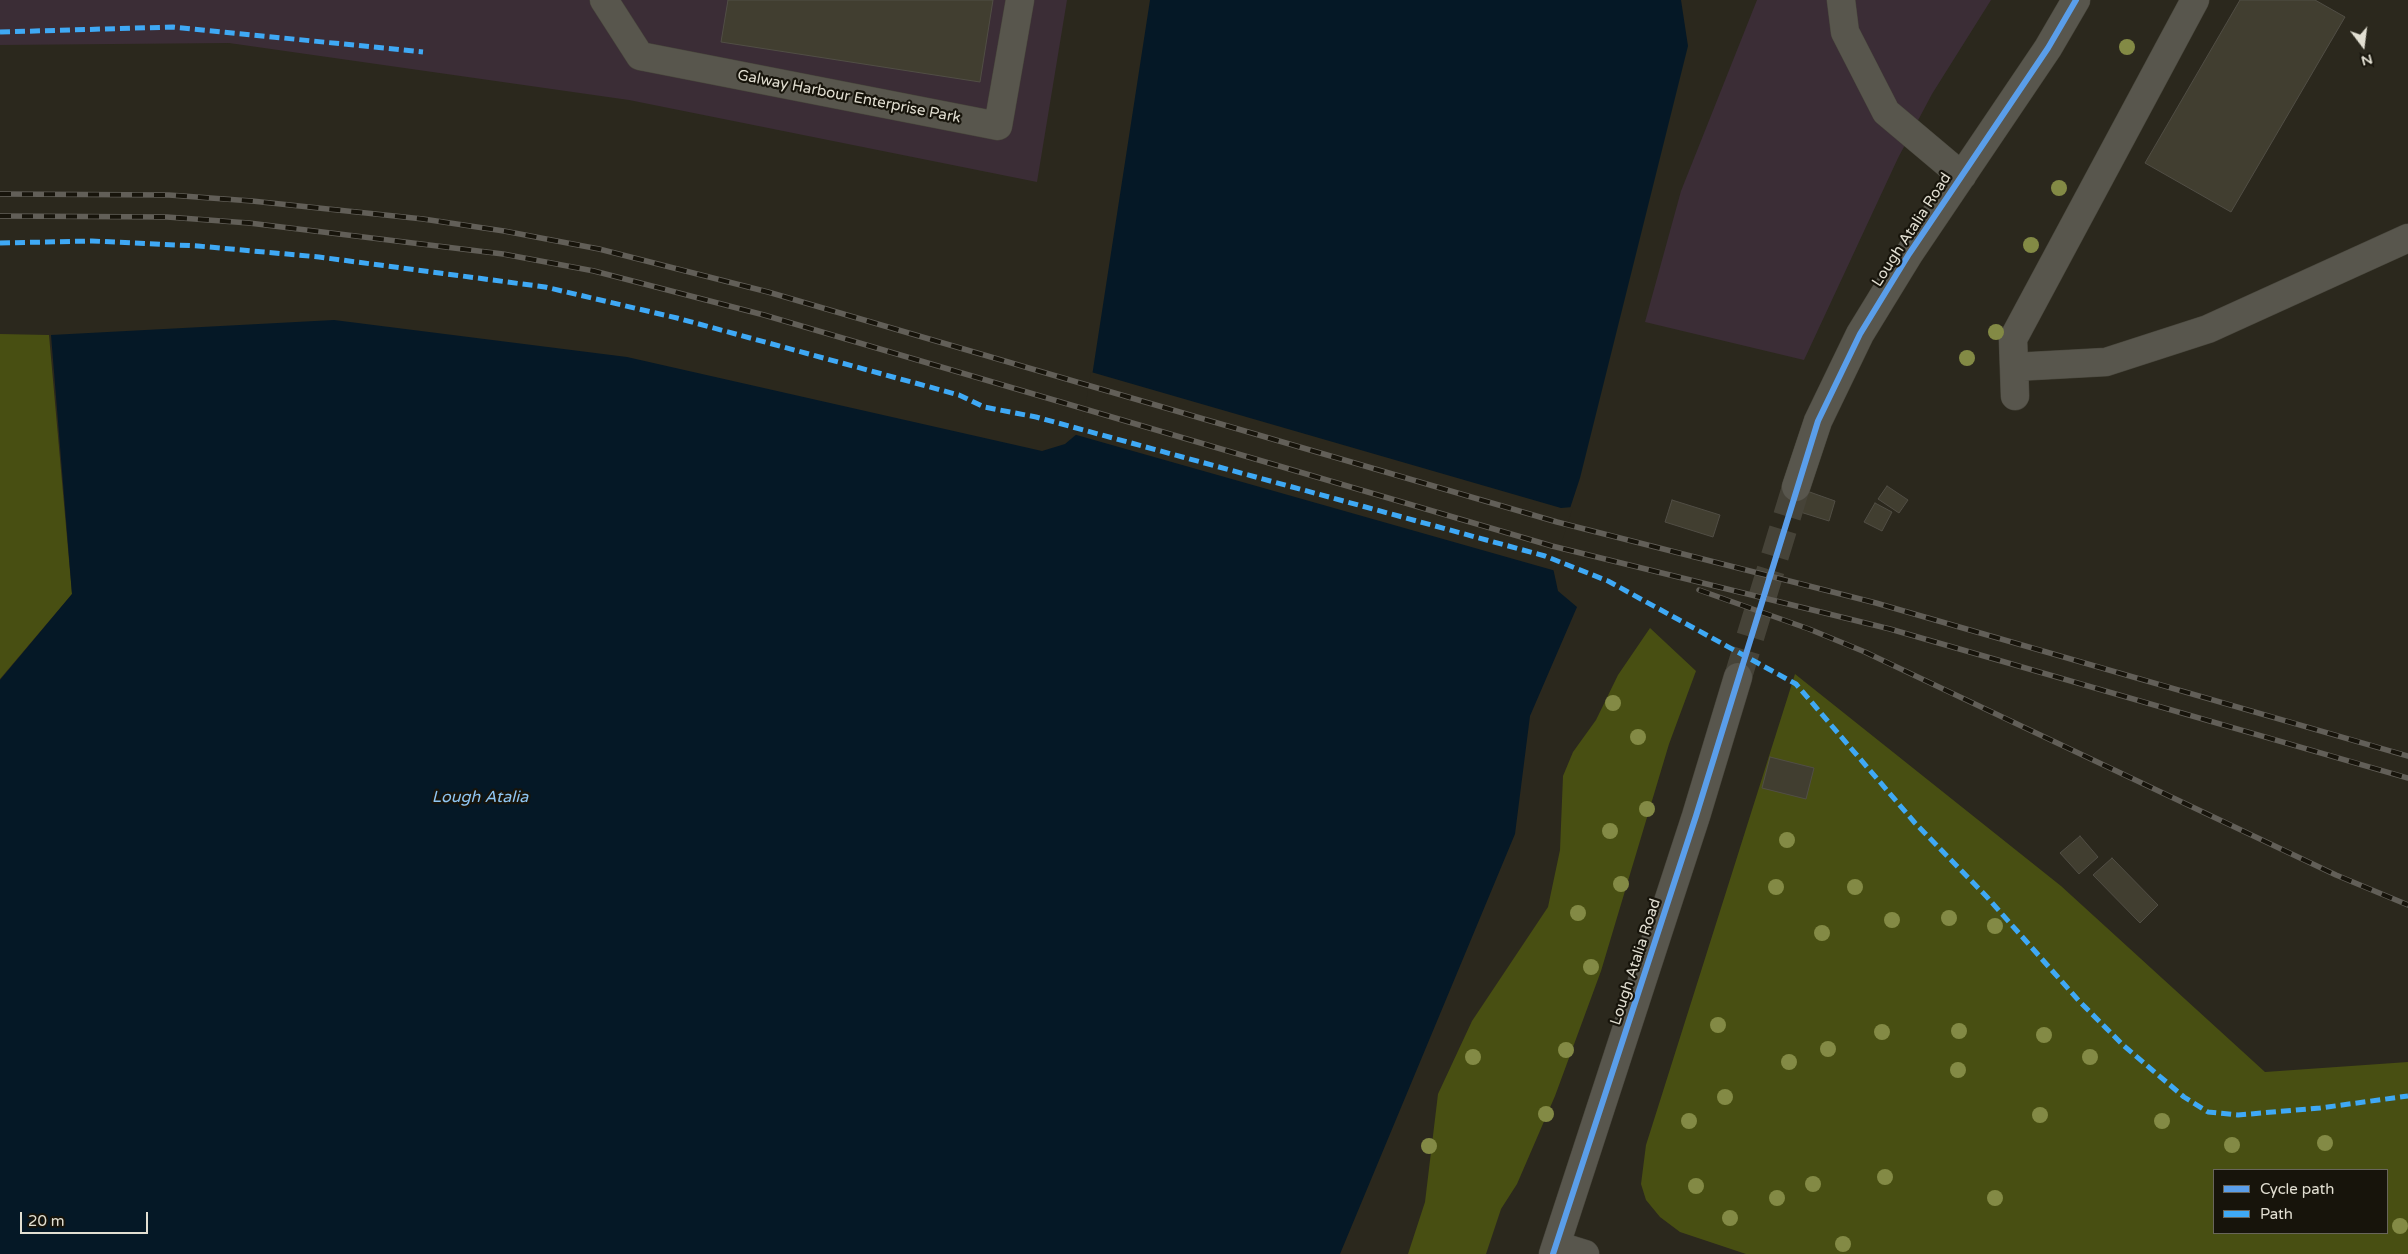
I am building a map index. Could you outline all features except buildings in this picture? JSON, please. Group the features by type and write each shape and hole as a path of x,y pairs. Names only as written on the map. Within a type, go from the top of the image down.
{"street":[{"name":"Galway Harbour Enterprise Park","path":"604,0 640,56 998,126 1020,0"},
{"path":"1841,0 1845,32 1886,112 1962,176"},
{"name":"Lough Atalia Road","path":"1796,487 1818,421 1860,334 1909,254 2048,48 2076,0"},
{"path":"2015,396 2013,339 2195,0"},
{"path":"2014,367 2106,362 2198,332 2408,238"},
{"name":"Lough Atalia Road","path":"1555,1250 1693,825 1738,677"},
{"path":"1555,1250 1585,1254"}],"shaded area":[{"path":"0,0 1067,0 1037,182 629,100 229,43 0,45"},
{"path":"1757,0 1991,0 1932,94 1898,158 1804,360 1645,322 1681,191"}],"green space":[{"path":"0,334 49,335 72,594 0,679"},
{"path":"1650,628 1696,671 1669,744 1601,971 1555,1096 1517,1184 1501,1209 1486,1254 1408,1254 1425,1202 1438,1094 1472,1021 1548,907 1560,850 1563,776 1573,752 1596,720 1618,675"},
{"path":"1795,674 2061,886 2265,1072 2408,1062 2408,1254 1746,1254 1680,1232 1660,1217 1646,1200 1641,1184 1646,1145"}],"water":[{"name":"Lough Atalia","path":"1150,0 1681,0 1688,46 1580,478 1552,563 1558,591 1577,607 1530,716 1515,834 1340,1254 0,1254 0,680 72,594 51,335 334,320 627,357 1042,451 1065,444 1084,428"}],"pier":[{"path":"1091,372 1561,508 1573,507 1555,563 1556,571 1073,434 1082,427"}],"tunnel":[{"path":"1738,677 1796,487"}],"railway":[{"path":"0,194 169,195 252,201 423,219 504,231 599,249 768,292 1557,522 1876,603 2408,756"},
{"path":"0,216 167,217 249,223 503,254 594,271 764,315 1552,546 1890,629 2408,778"},
{"path":"1699,590 1809,629 1865,652 2336,875 2408,905"}],"marked path":[{"path":"0,32 173,27 423,52"},
{"path":"0,243 92,241 198,246 319,257 545,287 677,318 959,395 984,407 1036,417 1545,556 1608,581 1796,684 1915,823 1987,897 2079,1001 2123,1045 2184,1097 2208,1112 2238,1115 2320,1108 2408,1096"}],"cycle path":[{"path":"1553,1254 1696,816 1818,421 1860,334 1909,254 2048,48 2076,0"}]}
